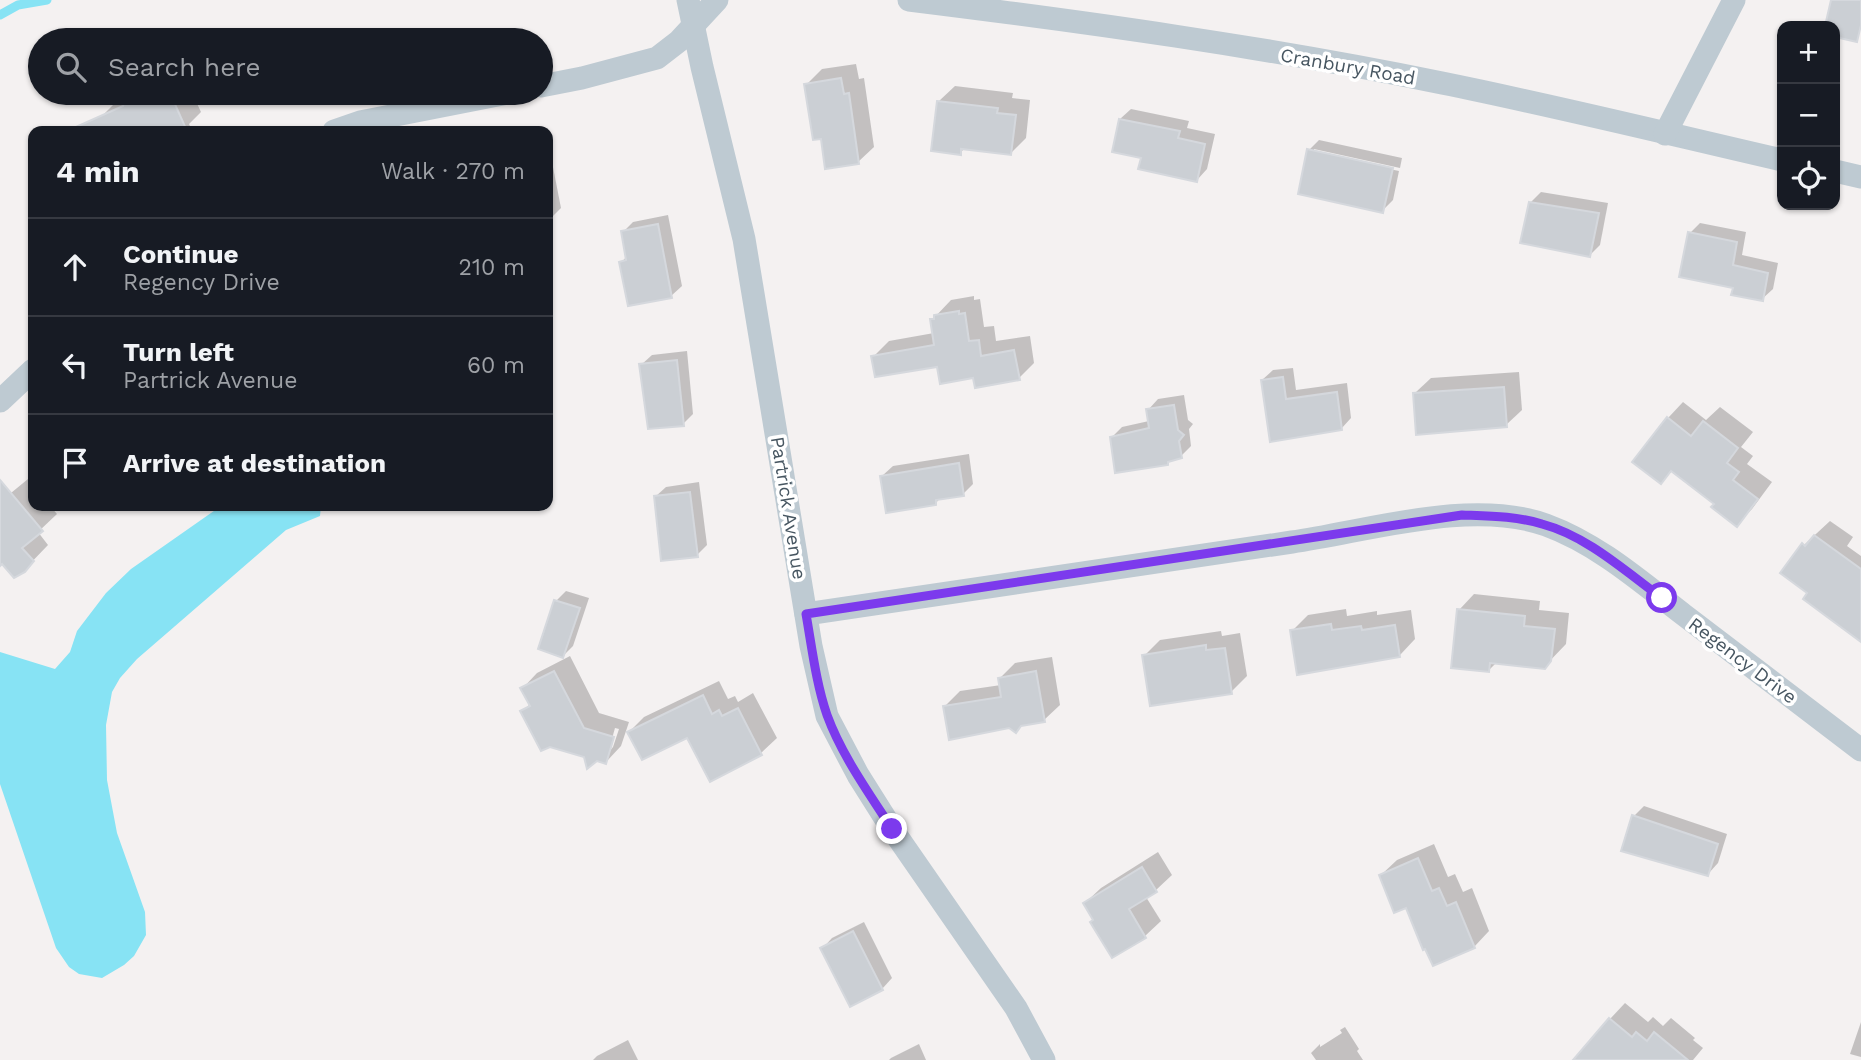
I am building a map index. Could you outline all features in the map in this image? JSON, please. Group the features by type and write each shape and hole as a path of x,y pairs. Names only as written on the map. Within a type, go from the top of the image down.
{"street":[{"name":"Partrick Avenue","path":"688,0 744,239 816,675 827,716 899,840 1016,1008 1044,1060"},
{"path":"553,84 657,58 679,41 717,0"},
{"name":"Cranbury Road","path":"909,0 1334,62 1491,93 1777,159"},
{"path":"1665,134 1734,0"},
{"path":"348,126 447,105"},
{"path":"1840,172 1861,177"},
{"path":"0,401 28,375"},
{"name":"Regency Drive","path":"806,614 1335,536 1435,517 1506,516 1544,524 1583,541 1861,750"}],"water":[{"path":"214,511 320,511 320,516 286,530 137,659 112,692 106,725 107,780 117,833 145,912 146,935 134,956 102,978 79,974 69,967 56,948 0,784 0,652 55,669 70,652 77,631 106,593 131,569"}],"building":[{"path":"1831,0 1861,0 1861,25 1857,42 1840,38 1840,21 1826,21"},
{"path":"841,78 844,94 849,93 859,164 825,169 821,139 813,140 804,84"},
{"path":"937,101 998,108 997,113 1016,115 1011,155 961,149 961,155 931,151"},
{"path":"175,105 185,126 78,126 123,106"},
{"path":"1119,119 1180,131 1178,138 1205,144 1197,182 1138,169 1141,158 1112,152"},
{"path":"1307,149 1393,168 1383,213 1298,194"},
{"path":"1529,202 1599,213 1590,257 1520,243"},
{"path":"658,224 672,298 628,306 619,262 626,260 621,231"},
{"path":"1688,232 1737,242 1733,265 1768,273 1763,301 1731,295 1733,288 1679,277"},
{"path":"959,311 959,314 965,313 969,341 979,340 981,356 1014,350 1020,380 975,388 973,378 940,384 937,367 875,377 871,356 934,345 930,319 934,319 934,315"},
{"path":"677,360 684,426 648,429 639,364"},
{"path":"1283,377 1286,399 1337,392 1342,430 1270,442 1261,380"},
{"path":"1504,387 1507,427 1416,435 1413,393"},
{"path":"1174,405 1178,430 1184,435 1179,441 1182,458 1168,462 1168,465 1115,473 1110,437 1149,428 1146,409"},
{"path":"1667,417 1691,436 1703,421 1738,448 1727,463 1739,472 1733,480 1758,499 1737,527 1711,507 1714,504 1671,471 1661,484 1632,462"},
{"path":"959,463 964,496 936,500 936,505 886,513 880,476"},
{"path":"0,480 43,531 22,548 34,561 25,572 14,578 2,564 0,566"},
{"path":"690,492 698,557 661,561 654,496"},
{"path":"1814,535 1861,569 1861,642 1803,599 1807,593 1780,573 1802,543 1805,546"},
{"path":"554,600 580,608 563,658 538,649"},
{"path":"1457,609 1525,616 1524,626 1555,629 1551,661 1545,669 1490,663 1489,672 1451,668"},
{"path":"1331,624 1332,630 1361,626 1362,630 1395,625 1400,657 1297,675 1290,630"},
{"path":"1206,645 1206,650 1225,648 1232,694 1150,706 1142,655"},
{"path":"554,671 584,728 614,737 606,764 597,761 587,769 584,757 550,747 541,751 520,711 530,706 520,688"},
{"path":"1036,671 1045,722 1021,726 1016,733 1009,728 949,740 943,706 1001,697 998,678"},
{"path":"703,695 712,714 719,710 722,716 738,708 762,755 710,782 687,738 642,760 627,732"},
{"path":"1632,815 1718,844 1708,876 1621,851"},
{"path":"1418,858 1432,891 1439,888 1447,906 1456,902 1475,948 1433,966 1425,949 1423,950 1406,908 1394,913 1379,875"},
{"path":"1142,867 1157,892 1129,909 1146,938 1112,958 1090,922 1093,920 1083,903"},
{"path":"853,931 883,990 850,1007 820,948"},
{"path":"1609,1018 1632,1037 1636,1032 1647,1041 1654,1032 1688,1060 1573,1060"}],"waterway":[{"path":"0,15 18,5 47,0"}],"route":[{"path":"892,829 858,775 827,716 816,675 806,614 1462,515 1506,516 1544,524 1583,541 1662,598"}]}
